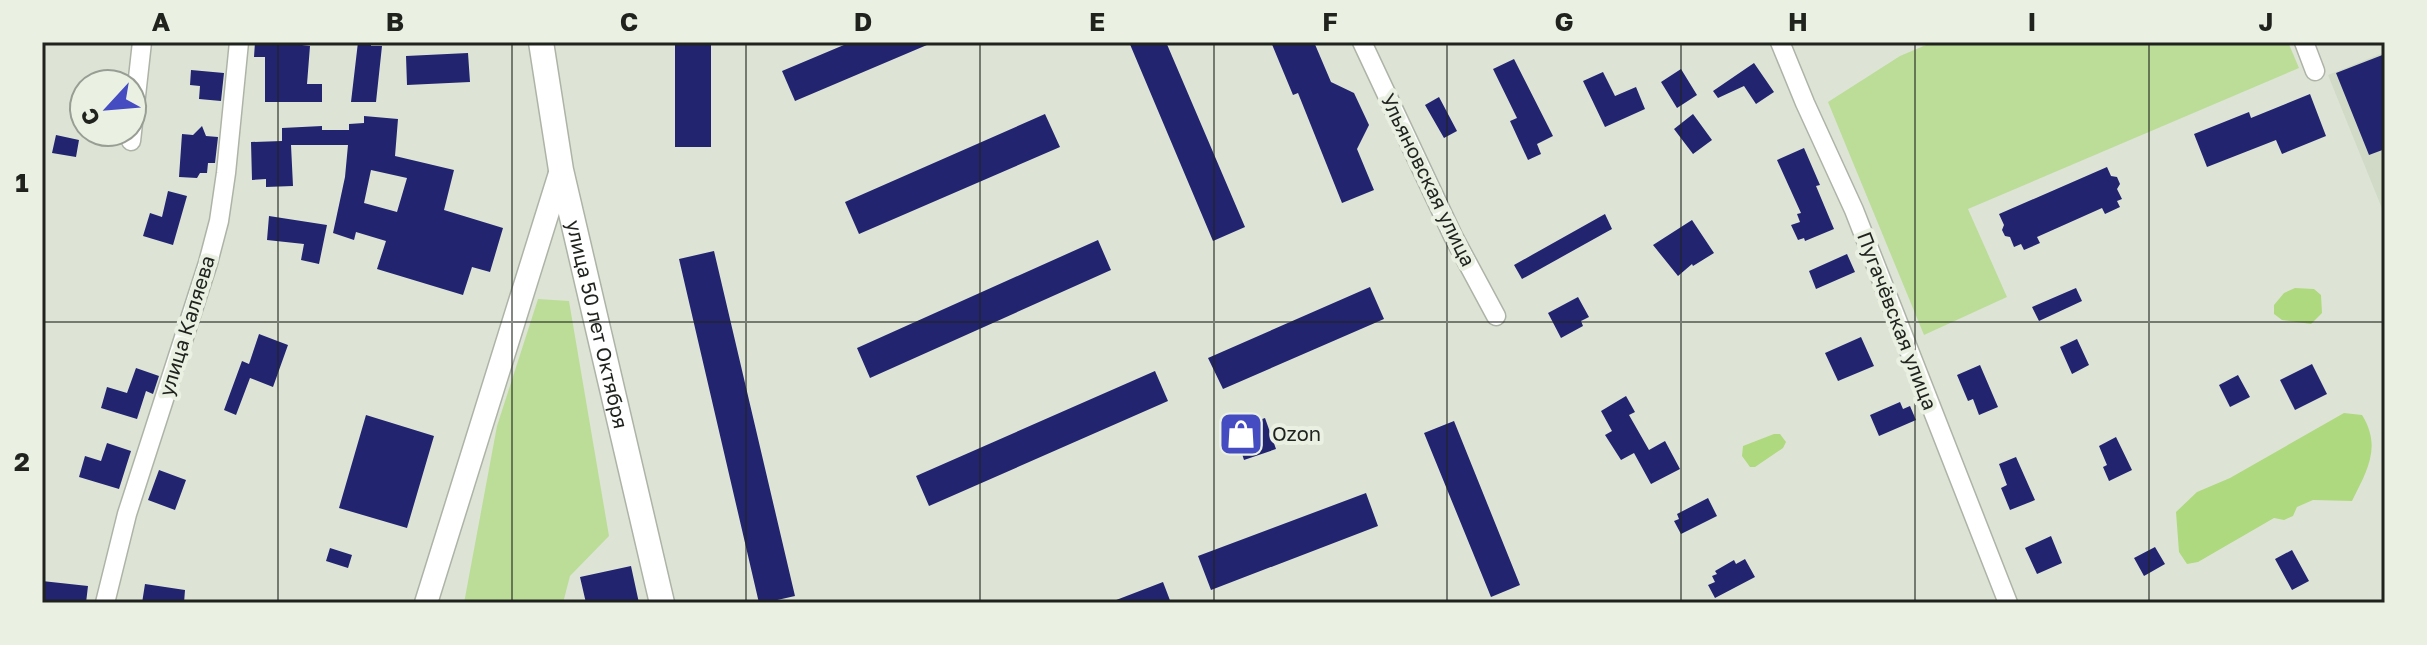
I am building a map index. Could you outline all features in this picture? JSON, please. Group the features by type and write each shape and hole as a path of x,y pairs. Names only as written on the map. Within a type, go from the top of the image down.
{"main road":[{"name":"улица 50 лет Октября","path":"541,42 561,170 662,603"}],"street":[{"path":"139,68 142,42"},
{"name":"улица Каляева","path":"105,603 127,514 219,221 239,42"},
{"name":"Ульяновская улица","path":"1362,42 1453,236 1496,316"},
{"name":"Пугачёвская улица","path":"1780,42 1854,210 2008,603"},
{"path":"2304,42 2315,71"},
{"path":"426,603 561,170"}],"shaded area":[{"path":"1933,42 2288,42 2299,68 1968,209 2007,297 1924,335 1828,102 1900,56"},
{"path":"2385,52 2385,224 2381,206 2328,75"},
{"path":"2295,288 2314,289 2321,295 2322,313 2311,324 2282,320 2274,314 2274,305 2284,293"},
{"path":"538,299 569,301 609,536 570,576 563,603 464,603 497,426"},
{"path":"2344,413 2362,415 2372,448 2363,479 2352,501 2313,500 2297,507 2293,516 2284,520 2274,518 2198,562 2187,564 2179,552 2176,512 2197,492 2230,478"},
{"path":"1780,434 1786,442 1783,448 1755,467 1750,467 1742,456 1743,446"}],"building":[{"path":"255,42 302,42 302,45 310,46 307,84 322,84 322,102 265,102 265,57 254,57"},
{"path":"358,42 382,46 376,102 351,102"},
{"path":"675,42 711,42 711,147 675,147"},
{"path":"851,42 934,42 795,101 782,71"},
{"path":"1129,42 1166,42 1245,227 1213,241"},
{"path":"1271,42 1314,42 1331,82 1354,93 1369,125 1357,149 1374,190 1342,203 1298,93 1293,95"},
{"path":"468,53 470,82 407,85 406,56"},
{"path":"2385,54 2385,149 2369,155 2336,73"},
{"path":"1514,59 1553,136 1537,144 1541,154 1528,160 1510,121 1517,118 1493,69"},
{"path":"1754,63 1774,92 1756,104 1744,86 1718,98 1713,91"},
{"path":"1681,69 1697,95 1677,108 1661,82"},
{"path":"191,70 224,73 221,101 199,99 200,86 190,85"},
{"path":"1603,72 1615,96 1636,87 1645,109 1605,127 1583,81"},
{"path":"2310,94 2326,136 2282,154 2276,140 2207,167 2194,134 2249,112 2251,118"},
{"path":"1439,97 1457,131 1444,138 1425,105"},
{"path":"1045,114 1060,147 859,234 845,202"},
{"path":"1693,114 1712,140 1693,154 1674,129"},
{"path":"364,116 398,119 395,156 454,170 444,210 503,228 490,272 472,267 463,295 377,269 386,241 356,232 354,240 333,233 345,177 348,145 291,145 293,186 266,187 266,179 252,180 251,142 282,141 282,128 322,126 322,130 349,130 349,124 364,123","holes":["371,170 407,178 397,212 364,203"]},
{"path":"202,126 206,136 218,137 215,163 208,163 207,173 200,173 197,178 179,177 182,134 193,135"},
{"path":"56,135 68,138 68,148 78,148 76,157 52,153"},
{"path":"1804,148 1834,229 1805,241 1804,238 1798,240 1791,225 1800,222 1797,214 1801,213 1777,160"},
{"path":"2107,167 2120,184 2117,189 2122,199 2117,201 2120,207 2105,214 2102,208 2037,237 2040,243 2024,250 2021,244 2014,247 2010,237 2005,236 1999,214"},
{"path":"168,191 187,196 173,245 143,236 150,213 162,217"},
{"path":"1605,214 1612,229 1522,279 1514,265"},
{"path":"269,216 327,225 319,264 301,260 304,244 267,240"},
{"path":"1692,220 1714,253 1692,264 1678,276 1653,245"},
{"path":"1098,240 1111,270 870,378 857,348"},
{"path":"714,251 795,596 764,603 759,603 679,259"},
{"path":"1847,254 1855,272 1816,289 1809,271"},
{"path":"1370,287 1384,319 1223,389 1208,358"},
{"path":"2076,288 2082,301 2039,321 2032,307"},
{"path":"1578,297 1589,317 1581,321 1583,326 1561,338 1548,313"},
{"path":"259,334 288,345 273,387 250,378 236,415 224,410 242,361 249,364"},
{"path":"1861,337 1874,366 1838,381 1825,353"},
{"path":"2077,339 2089,365 2072,374 2060,347"},
{"path":"2312,364 2327,394 2295,410 2280,380"},
{"path":"1980,365 1998,407 1979,415 1973,399 1968,401 1957,375"},
{"path":"136,368 159,376 153,394 146,391 137,419 101,408 107,387 127,393"},
{"path":"1155,371 1168,401 929,506 916,476"},
{"path":"2238,375 2250,397 2230,407 2219,385"},
{"path":"1626,396 1635,412 1629,415 1649,450 1665,441 1680,469 1651,484 1634,453 1621,460 1605,435 1612,431 1601,411"},
{"path":"1900,402 1903,409 1910,406 1916,420 1879,436 1870,415"},
{"path":"366,415 434,436 407,528 339,508"},
{"path":"1265,418 1276,449 1244,460 1234,429"},
{"path":"1454,421 1520,585 1491,597 1424,433"},
{"path":"2116,437 2132,470 2109,481 2103,467 2107,465 2099,446"},
{"path":"107,443 131,451 119,489 79,477 85,456 101,461"},
{"path":"2016,457 2035,500 2010,510 2001,488 2007,485 1999,464"},
{"path":"159,470 186,480 175,510 148,500"},
{"path":"1366,493 1378,526 1211,590 1198,556"},
{"path":"1708,498 1717,516 1681,534 1674,521 1679,519 1677,514"},
{"path":"2051,536 2062,563 2037,574 2025,548"},
{"path":"2155,547 2165,564 2144,576 2134,558"},
{"path":"330,548 352,555 348,568 326,561"},
{"path":"2292,550 2309,581 2292,590 2275,559"},
{"path":"1745,559 1755,577 1715,598 1708,585 1715,582 1712,576 1717,574 1715,571 1734,560 1736,564"},
{"path":"631,566 639,603 586,603 580,577"},
{"path":"42,581 88,586 86,603 42,603"},
{"path":"1163,582 1171,603 1111,603 1111,602"},
{"path":"145,584 185,590 184,603 142,603"}],"place":[{"name":"Ozon","path":"1241,434"}]}
